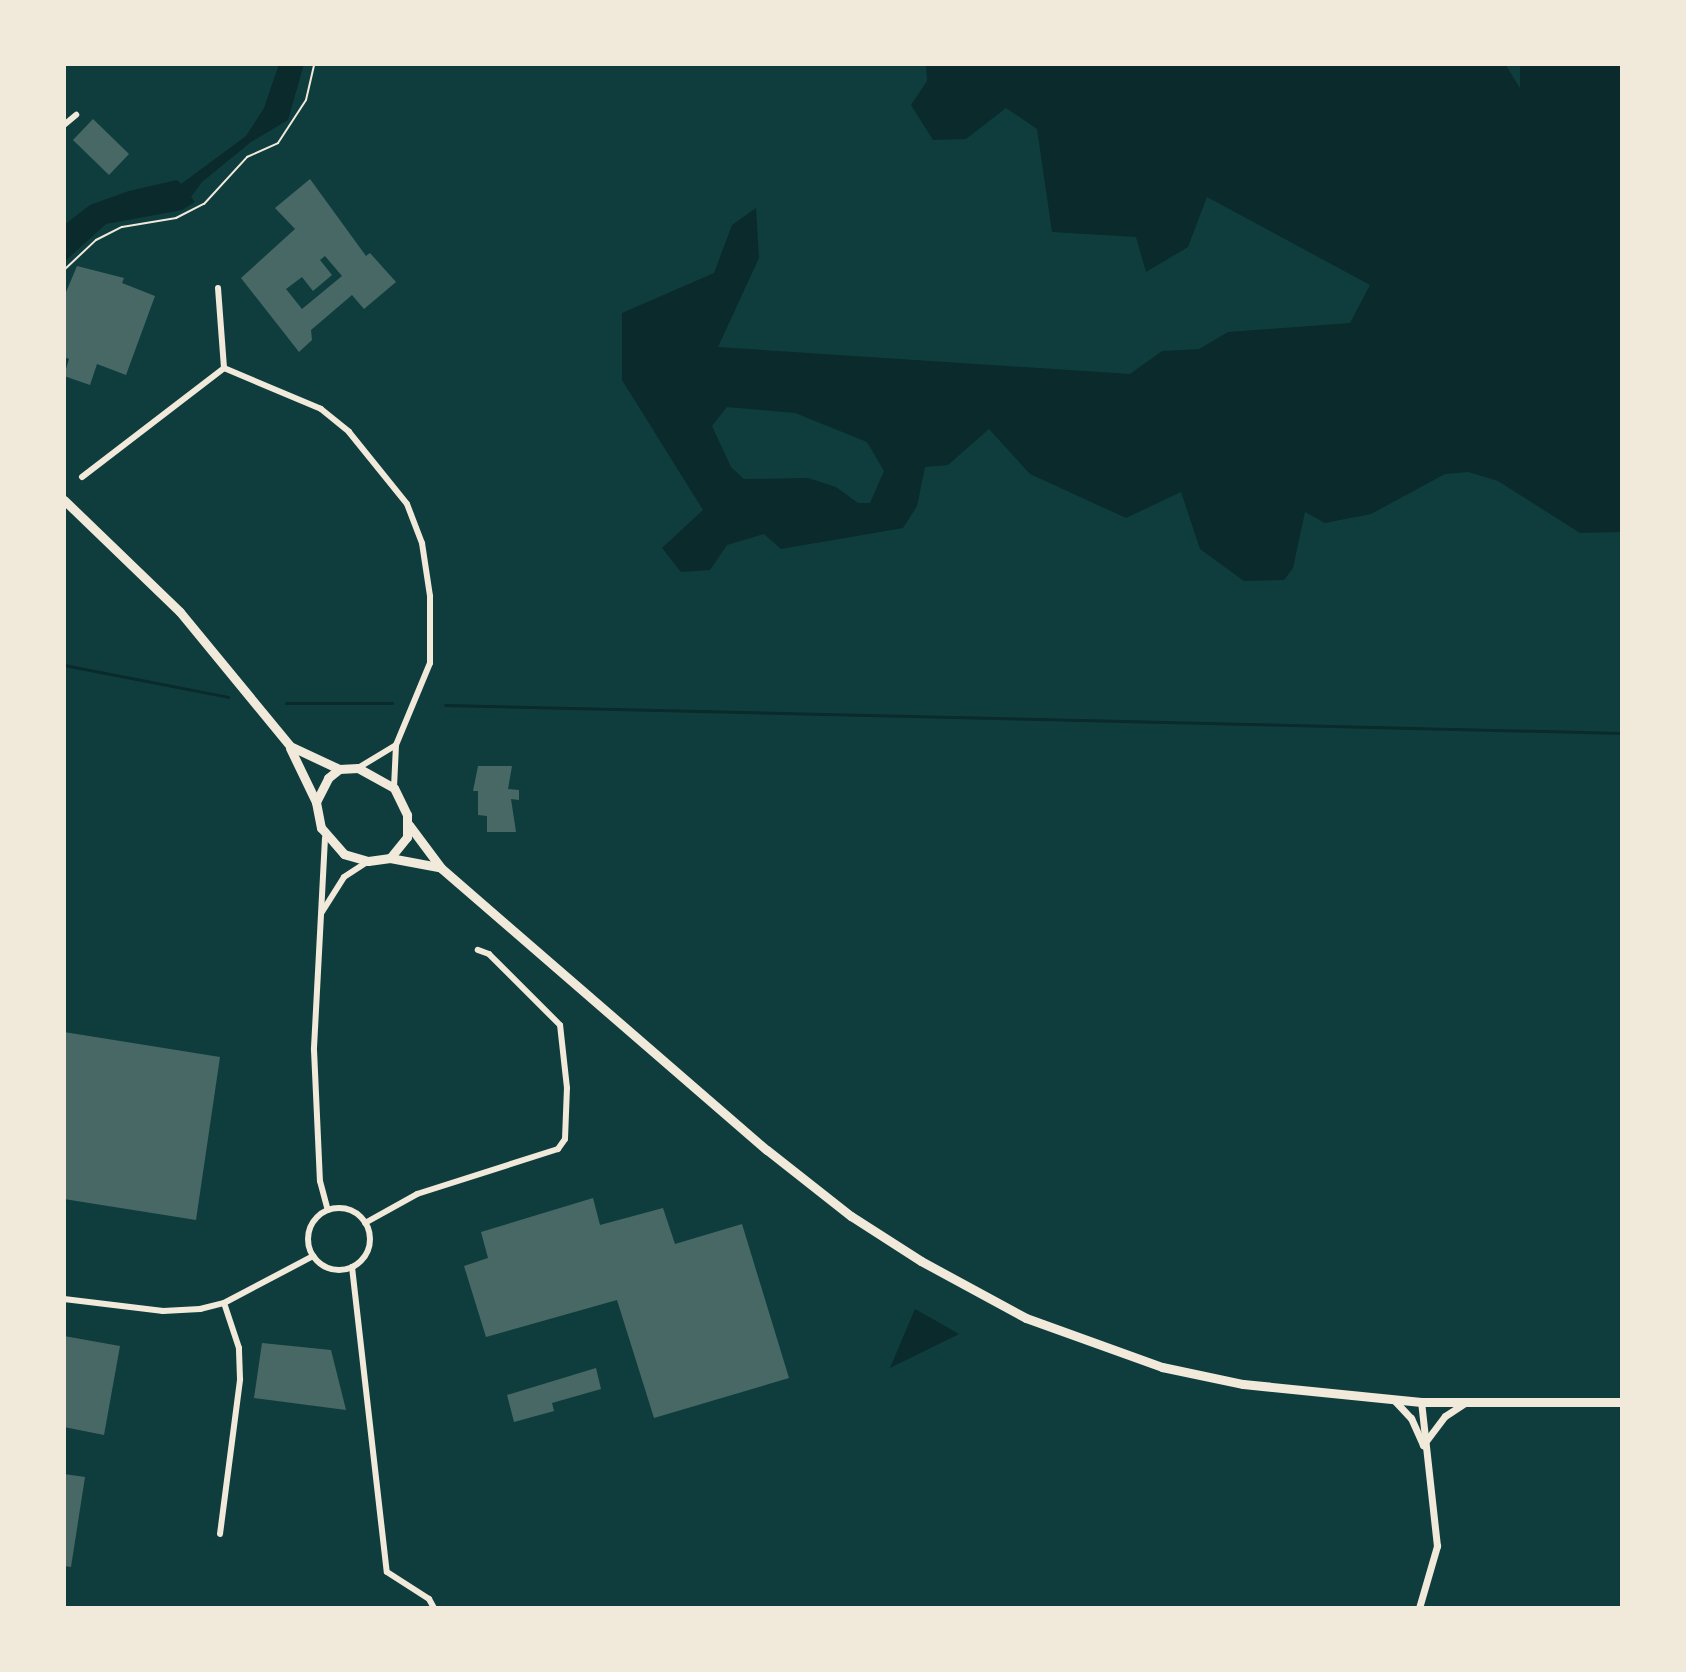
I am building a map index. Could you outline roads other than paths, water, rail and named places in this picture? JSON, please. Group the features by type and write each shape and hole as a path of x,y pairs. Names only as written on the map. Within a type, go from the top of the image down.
{"highway":[{"path":"64,500 180,612 290,746 316,802 325,838 344,854 368,861 390,858 441,868"},
{"path":"290,746 339,769 358,768 394,788 409,825 441,868 851,1216 977,1293 1084,1341 1162,1367 1243,1384 1421,1402 1622,1402"},
{"path":"316,802 328,778 339,769"},
{"path":"390,858 404,845 409,825"}],"street":[{"path":"64,125 76,115"},
{"path":"218,288 224,368"},
{"path":"82,477 224,368"},
{"path":"224,368 321,409 380,465 407,504 422,543 432,638 427,676 396,745 394,788"},
{"path":"358,768 396,745"},
{"path":"325,838 315,1117 320,1181 328,1210"},
{"path":"320,915 344,877 368,861"},
{"path":"365,1223 417,1194 558,1149 565,1139 567,1088 560,1025 489,954 478,950"},
{"path":"352,1267 326,1267 313,1256 309,1229 328,1210 347,1209 365,1223 369,1246 352,1267 387,1572 429,1599 434,1608"},
{"path":"64,1299 163,1311 224,1303 313,1256"},
{"path":"220,1534 240,1379 239,1348 224,1303"},
{"path":"1394,1400 1411,1418 1423,1445"},
{"path":"1419,1608 1437,1546 1423,1445 1421,1402"},
{"path":"1423,1445 1445,1416 1467,1402"}],"water":[{"path":"279,64 304,64 288,120 251,142 202,182 191,197 195,202 182,210 106,224 64,262 64,225 90,205 129,191 177,180 181,184 246,136 264,108"},
{"path":"926,64 1505,64 1520,88 1520,64 1622,64 1622,532 1580,533 1498,481 1468,472 1445,474 1371,514 1325,523 1305,512 1293,568 1284,580 1244,581 1200,549 1181,492 1126,518 1030,474 989,429 948,465 925,467 917,506 903,528 781,549 764,534 727,545 710,570 681,572 662,548 703,510 622,380 622,313 714,273 732,225 756,208 759,258 718,347 1130,374 1162,351 1199,349 1228,332 1350,323 1370,285 1207,197 1188,247 1146,272 1136,237 1052,232 1037,129 1006,108 966,139 933,140 911,105 927,81","holes":["727,407 795,413 867,442 884,471 870,503 858,503 836,487 808,478 744,479 731,467 712,426"]},
{"path":"915,1309 959,1334 890,1368"}],"waterway":[{"path":"64,665 228,697"},
{"path":"286,703 392,703"},
{"path":"445,705 1622,733"}]}
